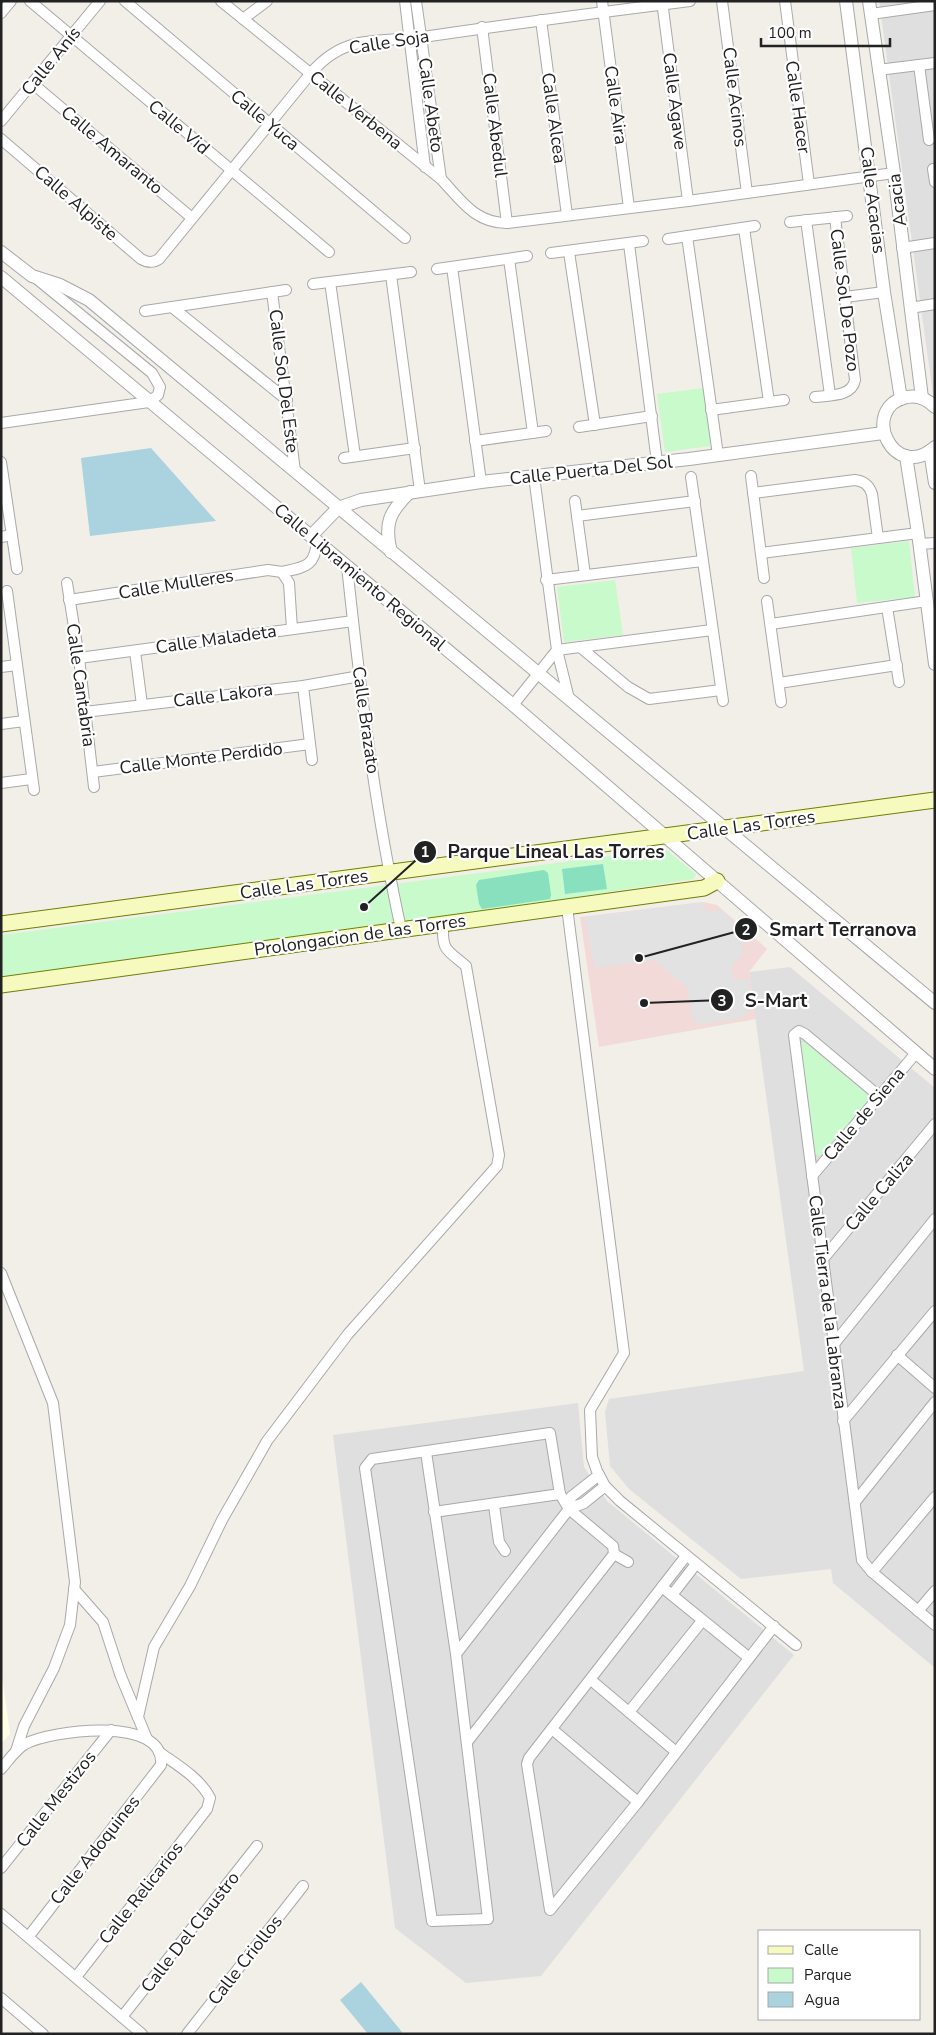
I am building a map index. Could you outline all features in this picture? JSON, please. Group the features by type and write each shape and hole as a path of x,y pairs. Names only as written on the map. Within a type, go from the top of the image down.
{"main road":[{"name":"Calle Las Torres","path":"1,924 935,800"},
{"name":"Prolongacion de las Torres","path":"1,985 704,888 716,881"}],"street":[{"path":"1,13 11,1"},
{"name":"Calle Vid","path":"30,1 329,252"},
{"name":"Calle Anís","path":"1,121 100,1"},
{"name":"Calle Yuca","path":"125,1 406,238"},
{"name":"Calle Verbena","path":"221,1 441,179 469,208 487,221 507,223"},
{"path":"243,19 267,1"},
{"name":"Calle Abeto","path":"404,1 425,167"},
{"name":"Calle Abeto","path":"416,1 441,179"},
{"name":"Calle Aira","path":"602,1 629,208"},
{"name":"Calle Soja","path":"153,262 159,259 311,73 330,55 342,49 356,44 603,13 662,3 690,1"},
{"name":"Calle Acinos","path":"722,1 747,193"},
{"name":"Calle Hacer","path":"785,1 809,184"},
{"name":"Calle Acacias","path":"846,1 884,292 901,399"},
{"name":"Calle Agave","path":"662,3 688,201"},
{"path":"870,7 911,4 935,5"},
{"name":"Acacia","path":"870,7 894,173 910,308 931,404"},
{"name":"Calle Alcea","path":"541,20 567,216"},
{"name":"Calle Abedul","path":"482,27 507,223"},
{"path":"878,70 935,63"},
{"path":"920,65 931,125 929,140"},
{"name":"Calle Amaranto","path":"32,83 192,218"},
{"name":"Calle Alpiste","path":"1,139 142,259 153,262"},
{"path":"933,169 935,182"},
{"path":"507,223 894,173"},
{"name":"Calle Sol De Pozo","path":"790,222 847,216"},
{"name":"Calle Sol De Pozo","path":"815,397 850,391 855,380 835,217"},
{"name":"Calle Sol De Pozo","path":"806,220 830,395"},
{"path":"668,239 755,226"},
{"path":"744,228 769,402"},
{"path":"688,236 718,455"},
{"path":"551,253 643,242"},
{"path":"902,248 935,243"},
{"path":"629,244 658,462"},
{"path":"1,252 152,373 160,387 158,395 149,402 1,423"},
{"path":"569,252 595,425"},
{"path":"437,270 527,256"},
{"path":"509,259 534,433"},
{"path":"452,267 481,482"},
{"path":"313,284 411,272"},
{"path":"391,275 415,448 415,492 396,506 388,523 387,533 391,552"},
{"path":"32,276 60,285 88,300 537,673 727,828 935,1003"},
{"name":"Calle Libramiento Regional","path":"1,277 513,705 935,1069"},
{"path":"330,282 350,457 415,448"},
{"name":"Calle Sol Del Este","path":"145,311 286,290"},
{"name":"Calle Sol Del Este","path":"272,292 295,471"},
{"path":"845,297 884,292"},
{"path":"910,308 935,304"},
{"path":"172,307 287,400"},
{"path":"931,404 914,397 901,399 888,409 884,416 883,433 891,448 906,456 914,457 933,450 935,483"},
{"path":"711,410 784,400"},
{"path":"579,427 652,416"},
{"path":"474,441 546,431"},
{"name":"Calle Puerta Del Sol","path":"314,538 338,508 361,500 481,482 718,455 883,433"},
{"path":"906,456 935,664"},
{"path":"1,462 4,495 17,569"},
{"path":"534,476 546,580 557,650 569,699"},
{"path":"751,476 764,578"},
{"path":"691,477 723,701"},
{"path":"753,493 855,480 864,482 870,488 872,494 878,538"},
{"path":"575,500 585,575"},
{"path":"577,516 695,501"},
{"path":"1,537 12,535"},
{"name":"Calle Mulleres","path":"70,600 268,570 282,572 306,567 316,555 314,538"},
{"path":"761,553 878,538 919,539 935,543"},
{"path":"546,580 702,561"},
{"name":"Calle Brazato","path":"347,566 360,676 389,873 401,929"},
{"path":"282,572 289,583 292,629"},
{"name":"Calle Cantabria","path":"67,583 79,658 94,787"},
{"path":"7,591 5,607 17,665 34,790"},
{"path":"767,600 782,702"},
{"path":"771,624 927,601"},
{"path":"887,607 899,682"},
{"name":"Calle Maladeta","path":"79,658 353,621"},
{"path":"513,705 557,650 712,630"},
{"path":"580,646 628,687 649,699 721,690"},
{"path":"135,650 142,705"},
{"path":"1,667 17,665"},
{"path":"779,683 897,665"},
{"name":"Calle Lakora","path":"85,712 303,686 360,676"},
{"path":"303,686 312,760"},
{"path":"1,724 24,721"},
{"name":"Calle Monte Perdido","path":"93,772 310,744"},
{"path":"1,783 31,779"},
{"path":"566,907 624,1353 590,1410 592,1457 605,1486 620,1501 796,1645"},
{"path":"138,1717 154,1647 190,1586 222,1520 267,1441 348,1334 496,1166 499,1155 466,966 447,951 442,943 443,924"},
{"name":"Calle Tierra de la Labranza","path":"872,1572 862,1560 793,1038 796,1032 805,1034 879,1096"},
{"name":"Calle de Siena","path":"812,1176 916,1053"},
{"name":"Calle Caliza","path":"822,1260 935,1124"},
{"path":"833,1345 935,1219"},
{"path":"1,1273 53,1403 75,1582 70,1625 54,1668 24,1726 16,1751"},
{"path":"843,1421 935,1310"},
{"path":"897,1356 935,1388"},
{"path":"855,1502 935,1402"},
{"path":"426,1452 456,1654 488,1919 432,1921 365,1468 372,1459 550,1433 560,1494 569,1509 613,1546 614,1554 467,1742"},
{"path":"456,1654 569,1509 571,1497 599,1475"},
{"path":"569,1509 584,1503 605,1486"},
{"path":"434,1512 494,1505 560,1494"},
{"path":"935,1497 872,1572 935,1625"},
{"path":"494,1505 499,1542 505,1551"},
{"path":"614,1554 628,1562"},
{"path":"686,1556 529,1758 527,1764 550,1910 638,1802 675,1751 774,1626"},
{"path":"672,1596 696,1564"},
{"path":"662,1588 748,1657"},
{"path":"74,1589 103,1622 120,1674 147,1739 159,1752"},
{"path":"918,1611 935,1591"},
{"path":"629,1712 702,1620"},
{"path":"591,1680 675,1751"},
{"path":"552,1729 638,1802"},
{"path":"1,1769 16,1751 26,1744 41,1738 86,1731 111,1730 124,1731 147,1739"},
{"name":"Calle Mestizos","path":"1,1868 111,1730"},
{"name":"Calle Adoquines","path":"29,1936 161,1765 159,1752"},
{"name":"Calle Relicarios","path":"76,1977 207,1809 210,1798 206,1790 194,1778 159,1752"},
{"name":"Calle Del Claustro","path":"122,2017 257,1846"},
{"name":"Calle Criollos","path":"187,2034 303,1886"},
{"path":"1,1914 142,2034"},
{"path":"1,1998 44,2034"}],"shaded area":[{"path":"879,1 935,1 935,395 933,395"},
{"path":"703,902 717,905 767,949 749,972 756,1019 599,1047 580,917"},
{"path":"703,902 704,909 716,913 719,909 751,935 742,946 743,955 732,964 733,980 748,979 752,1005 743,1018 702,1024 697,1022 692,1018 687,987 654,960 595,968 585,917"},
{"path":"790,967 935,1088 935,1668 833,1583 831,1569 741,1579 629,1489 610,1466 605,1412 609,1399 804,1371 749,972"},
{"path":"578,1403 584,1467 607,1501 794,1655 541,1976 466,1983 395,1928 333,1435"},
{"path":"1,1667 10,1734 1,1744"}],"green space":[{"path":"704,388 711,446 665,452 657,394"},
{"path":"909,541 915,597 857,603 851,548"},
{"path":"615,580 623,635 564,642 557,587"},
{"path":"665,849 696,874 694,879 1,985 1,935"},
{"path":"603,864 607,889 565,894 562,869"},
{"path":"544,870 548,873 550,899 482,909 479,904 476,885 479,880"},
{"path":"804,1042 868,1095 867,1102 820,1156 815,1154 801,1043"}],"water":[{"path":"151,448 216,521 90,536 81,458"},
{"path":"361,1982 402,2032 400,2034 368,2034 340,2000"}],"place":[{"name":"Parque Lineal Las Torres","path":"364,907"},
{"name":"Smart Terranova","path":"639,958"},
{"name":"S-Mart","path":"644,1003"}]}
